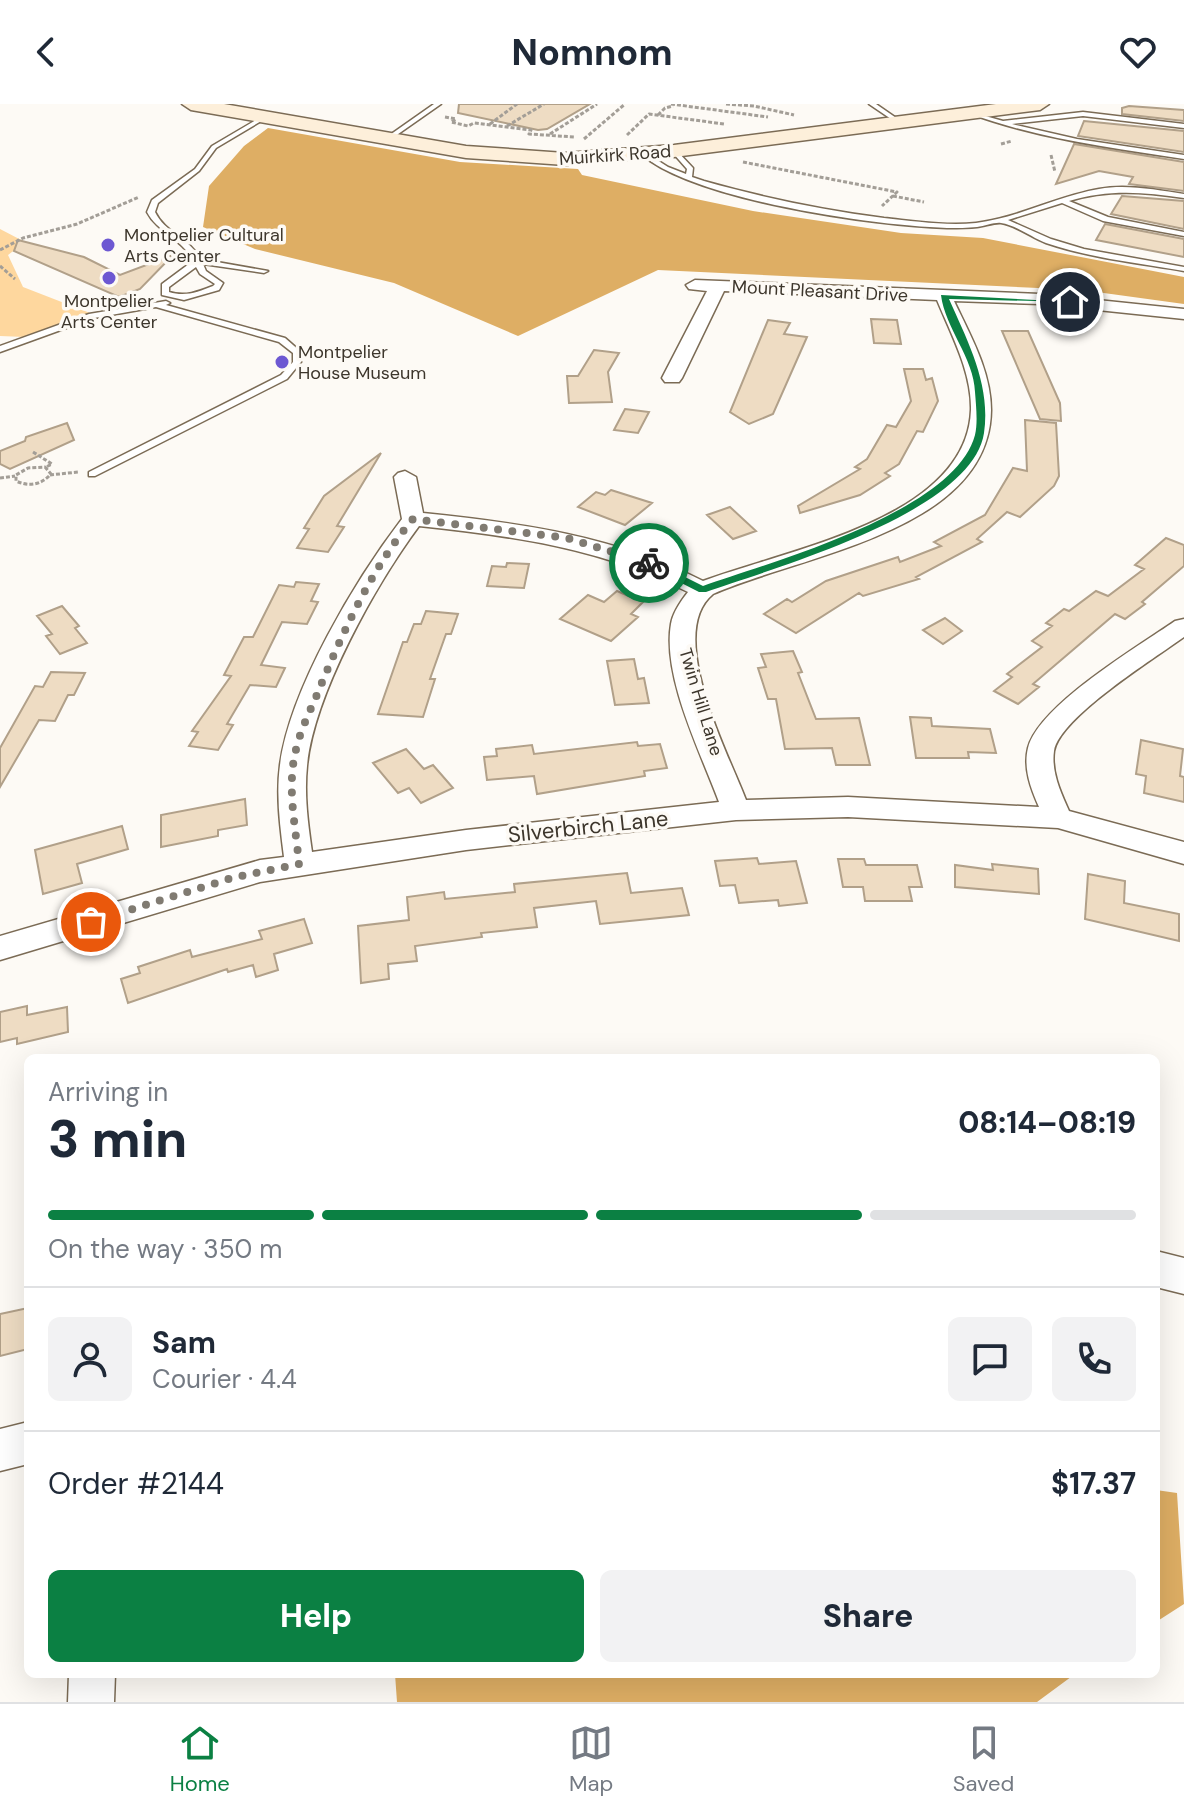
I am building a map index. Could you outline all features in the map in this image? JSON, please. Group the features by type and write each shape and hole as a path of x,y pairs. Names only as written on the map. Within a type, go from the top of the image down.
{"main road":[{"name":"Muirkirk Road","path":"191,104 466,152 537,158 674,151 1040,104"}],"street":[{"name":"Mount Pleasant Drive","path":"695,285 1100,304 1184,314"},
{"path":"672,378 718,287"},
{"path":"413,519 585,541 667,569 703,590 879,526 936,492 965,463 979,435 980,389 972,361 944,297"},
{"path":"405,477 413,519"},
{"path":"299,864 294,755 357,609 399,536 413,519"},
{"name":"Twin Hill Lane","path":"703,590 687,611 682,626 682,647 736,810"},
{"path":"1058,818 1045,786 1040,761 1044,740 1057,723 1094,691 1184,626"},
{"name":"Silverbirch Lane","path":"0,948 232,878 299,864 466,840 736,810 848,807 1058,818 1184,853"},
{"path":"1160,1270 1184,1276"},
{"path":"0,1450 24,1444"},
{"path":"91,1702 92,1678"}],"lane":[{"path":"389,138 438,104"},
{"path":"872,104 899,122"},
{"path":"973,113 1055,138 1184,157"},
{"path":"1001,124 1083,114 1184,126"},
{"path":"0,349 92,316 159,306 216,288 219,283 203,272 194,251 158,224 152,215 155,202 197,170 214,147 265,117"},
{"path":"674,151 691,169 688,177"},
{"path":"644,154 661,169 750,196 929,227 1001,220 1061,200 1114,189 1184,196"},
{"path":"1061,200 1106,219 1184,234"},
{"path":"1001,220 1048,241 1083,251 1184,269"},
{"path":"197,261 264,271"},
{"path":"177,299 165,293 165,286 197,261"},
{"path":"92,474 284,377 297,362 297,352 282,340 159,306"}],"path":[{"path":"489,125 517,104"},
{"path":"506,127 544,104"},
{"path":"548,135 597,104"},
{"path":"584,139 625,104"},
{"path":"671,104 768,117"},
{"path":"726,104 754,106 799,116"},
{"path":"658,115 665,108 677,105"},
{"path":"618,144 649,114 726,125"},
{"path":"444,117 468,126 474,123 531,130 529,134 584,139 593,143"},
{"path":"1051,155 1055,172"},
{"path":"737,161 897,192 879,210"},
{"path":"0,250 23,238 77,224 143,195 171,189"},
{"path":"893,196 924,202"},
{"path":"0,266 15,279"},
{"path":"17,466 23,469 52,464 33,452"},
{"path":"16,476 16,481 23,484 41,482 51,474 45,467"},
{"path":"0,478 16,476 23,469"}],"shaded area":[{"path":"268,128 460,162 578,169 582,175 753,211 901,233 983,238 1184,277 1184,304 1082,290 658,270 518,336 394,283 255,249 203,227 209,186 244,146"},
{"path":"0,229 25,242 8,255 23,287 90,313 25,337 0,336"},
{"path":"1160,1491 1177,1493 1184,1604 1160,1619"},
{"path":"395,1678 1070,1678 1037,1702 397,1702"}],"building":[{"path":"459,104 590,104 547,129 538,130 458,113"},
{"path":"1122,108 1184,110 1184,121 1122,114"},
{"path":"1084,121 1184,131 1184,152 1078,136"},
{"path":"1074,144 1184,162 1184,191 1129,184 1133,177 1099,171 1056,184"},
{"path":"1122,196 1184,201 1184,229 1111,214"},
{"path":"1105,224 1184,239 1184,257 1096,240"},
{"path":"18,240 84,257 120,275 173,255 140,289 119,297 14,251"},
{"path":"871,319 897,320 901,344 874,343"},
{"path":"768,320 790,323 784,334 807,337 773,414 749,424 730,412"},
{"path":"1002,331 1028,331 1060,403 1061,421 1040,419"},
{"path":"594,350 619,353 608,372 612,402 569,403 567,376 578,376"},
{"path":"904,369 923,369 926,380 932,378 938,401 923,432 917,431 899,464 885,473 890,476 860,495 800,513 798,506 860,469 855,467 867,459 887,425 896,427 911,401"},
{"path":"625,409 649,412 638,433 614,430"},
{"path":"1025,420 1056,423 1059,476 1054,486 1020,517 1007,512 977,539 982,542 916,577 919,579 863,596 859,593 796,633 764,614 787,599 792,602 826,581 898,557 900,562 941,546 934,542 985,515 1013,468 1027,471"},
{"path":"67,423 74,440 10,469 0,464 0,451 25,441 26,437"},
{"path":"381,453 337,526 344,527 328,552 297,548 309,529 304,528 324,496"},
{"path":"611,490 652,503 625,525 578,507 596,492 605,495"},
{"path":"730,507 756,531 733,539 707,515"},
{"path":"1166,538 1184,545 1184,566 1142,602 1145,604 1125,619 1115,614 1033,684 1039,687 1018,704 994,691 1012,677 1007,674 1042,647 1032,641 1052,626 1046,623 1096,591 1108,596 1144,569 1135,565"},
{"path":"507,563 529,564 524,588 487,586 492,566 506,567"},
{"path":"296,582 319,584 311,601 318,602 307,624 282,622 261,665 285,668 276,687 250,685 227,724 233,725 218,750 189,746 198,732 192,731 231,676 224,675 244,637 253,637 279,585 294,587"},
{"path":"617,591 643,602 631,614 638,617 611,641 560,619 588,595 604,602"},
{"path":"62,606 79,626 75,628 87,643 60,654 46,636 52,634 37,616"},
{"path":"426,611 458,614 451,634 446,634 430,679 435,679 423,717 378,714 403,642 407,642 414,624 421,624"},
{"path":"945,618 962,631 943,644 923,630"},
{"path":"793,651 816,719 859,718 870,765 836,765 832,748 785,749 776,699 768,699 758,668 766,667 761,654"},
{"path":"634,659 638,679 644,678 649,703 615,705 607,661"},
{"path":"51,672 85,673 74,695 68,695 55,721 39,720 0,787 0,748 35,686 43,687"},
{"path":"910,717 931,718 932,726 990,729 996,753 968,752 969,758 916,758"},
{"path":"1141,740 1183,749 1180,776 1184,777 1184,802 1144,793 1146,776 1136,774"},
{"path":"637,742 638,746 660,744 667,768 644,771 645,776 537,794 534,776 487,780 484,757 497,756 496,749 532,745 534,754"},
{"path":"406,749 424,769 433,765 453,788 421,803 409,788 398,793 373,763"},
{"path":"245,799 247,825 218,830 218,836 161,847 161,815"},
{"path":"122,826 128,849 77,864 82,883 43,894 35,850"},
{"path":"757,858 759,864 796,861 807,903 779,906 778,900 739,903 735,885 720,886 715,861"},
{"path":"838,859 864,859 866,865 917,865 922,887 909,887 912,901 865,901 863,887 843,887"},
{"path":"992,864 1038,869 1039,894 955,887 955,865 993,870"},
{"path":"627,873 631,893 682,888 689,915 600,924 596,901 534,908 537,927 481,933 482,937 415,946 417,961 388,964 389,979 361,983 358,926 409,920 407,897 444,892 445,899 515,892 514,884"},
{"path":"1088,874 1125,881 1124,903 1179,914 1179,941 1085,919"},
{"path":"304,919 312,943 274,954 278,970 256,977 253,965 228,972 227,969 128,1003 121,979 140,973 138,967 190,950 192,957 262,939 259,931"},
{"path":"27,1006 27,1015 67,1007 68,1032 17,1044 17,1038 0,1042 0,1012"},
{"path":"24,1309 24,1350 0,1356 0,1314"}],"way so far":[{"path":"91,922 232,878 299,864 293,800 294,755 324,677 357,609 399,536 413,519 585,541 649,563"}],"place":[{"name":"Montpelier Cultural Arts Center","path":"108,245"},
{"name":"Montpelier Arts Center","path":"109,278"},
{"name":"Montpelier House Museum","path":"282,362"}],"route":[{"path":"649,563 667,569 703,590 867,532 919,504 965,463 979,435 982,414 980,389 972,361 944,297 1070,302"}]}
